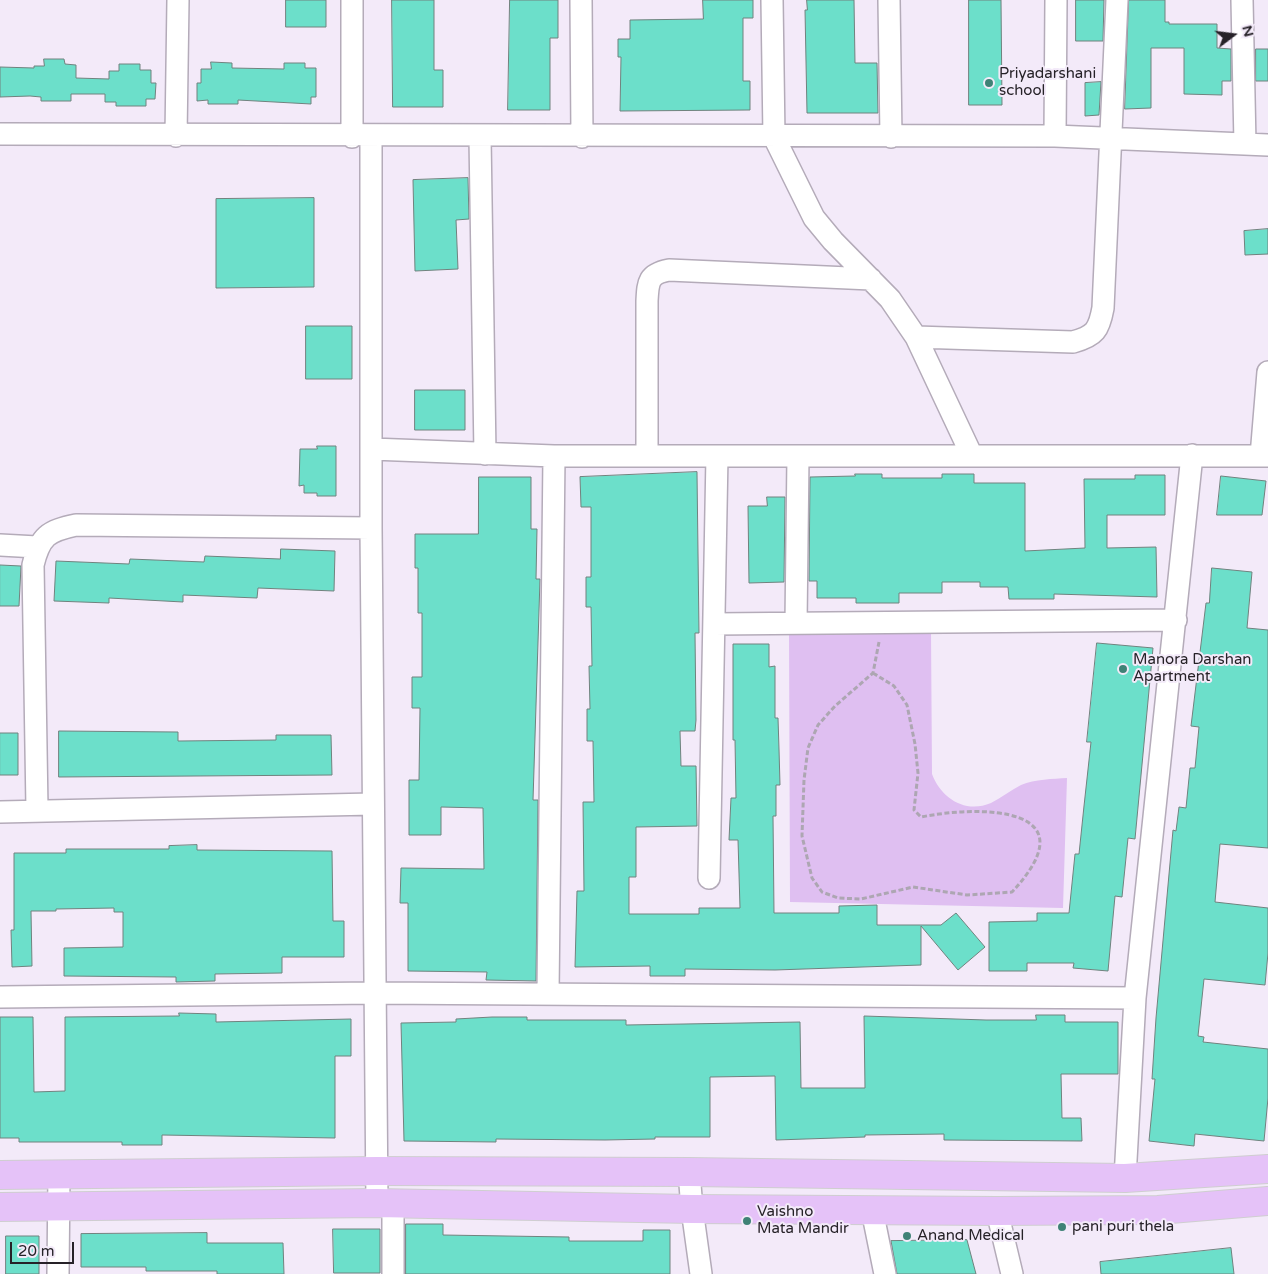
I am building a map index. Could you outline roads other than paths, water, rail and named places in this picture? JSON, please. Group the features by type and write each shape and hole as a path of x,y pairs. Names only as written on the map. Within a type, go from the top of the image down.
{"main road":[{"path":"0,1175 377,1171 689,1172 1126,1178 1268,1169"},
{"path":"0,1207 385,1203 692,1209 997,1211 1158,1210 1268,1200"}],"street":[{"path":"176,136 178,0"},
{"path":"352,0 362,137 372,449 371,528 377,1171 385,1203 393,1274"},
{"path":"581,0 582,137"},
{"path":"772,0 774,137 814,218 833,241 890,298 916,337 972,456"},
{"path":"889,0 891,137"},
{"path":"1055,136 1056,0"},
{"path":"916,337 1073,342 1086,339 1099,328 1104,308 1117,0"},
{"path":"1242,0 1245,144"},
{"path":"0,134 362,137 1055,136 1268,145"},
{"path":"480,137 485,454"},
{"path":"647,456 647,302 648,282 656,272 669,270 872,279"},
{"path":"372,449 554,456 1265,456 1268,372"},
{"path":"1126,1178 1135,998 1192,455"},
{"path":"548,994 554,456"},
{"path":"709,878 717,456"},
{"path":"796,623 798,456"},
{"path":"37,810 33,565 37,548 46,535 60,528 76,525 371,528"},
{"path":"0,545 37,548"},
{"path":"714,624 1176,620"},
{"path":"0,812 373,804"},
{"path":"0,998 375,993 1135,998"},
{"path":"689,1172 692,1209 702,1274"},
{"path":"58,1274 60,1174"},
{"path":"872,1210 885,1274"},
{"path":"997,1211 1012,1274"}],"place":[{"name":"Priyadarshani school","path":"989,83"},
{"name":"Manora Darshan Apartment","path":"1123,669"},
{"name":"Vaishno Mata Mandir","path":"747,1221"},
{"name":"pani puri thela","path":"1062,1227"},
{"name":"Anand Medical","path":"907,1236"}]}
